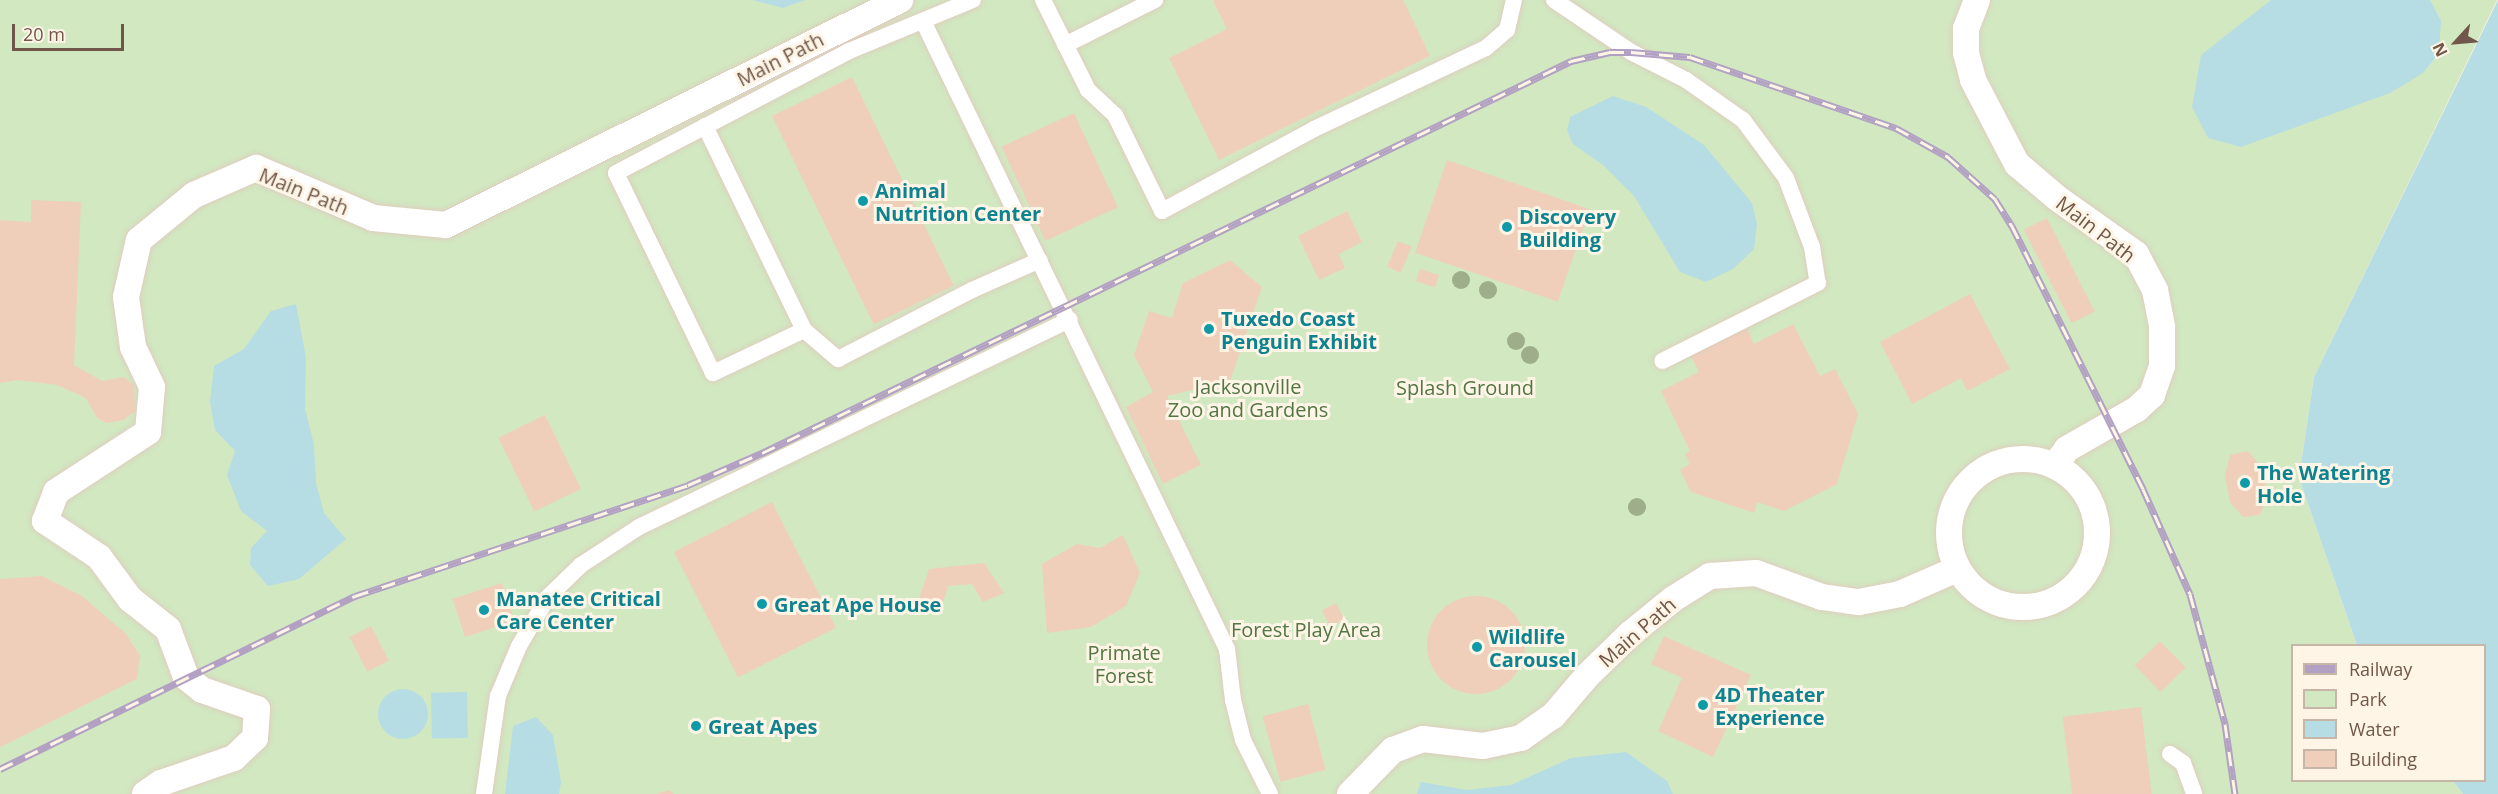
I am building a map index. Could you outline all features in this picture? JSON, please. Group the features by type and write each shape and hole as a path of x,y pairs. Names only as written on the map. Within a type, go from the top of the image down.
{"street":[{"name":"Main Path","path":"145,794 161,783 234,758 255,738 257,709 202,690 186,677 168,629 130,599 99,557 45,521 56,492 148,432 152,387 133,347 126,297 139,240 194,195 256,168 373,218 446,225 900,0"},
{"name":"Main Path","path":"1977,0 1966,28 1966,53 1972,80 2017,164 2057,198 2136,254 2155,290 2162,327 2162,366 2152,395 2137,409 2067,449 2054,466"},
{"path":"2032,459 2054,466 2079,486 2089,500 2096,524 2095,550 2085,573 2068,592 2045,604 2020,608 1995,602 1973,588 1957,568 1950,546 1949,523 1955,501 1968,482 1987,468 2009,460 2032,459"},
{"name":"Main Path","path":"1350,794 1393,750 1423,739 1483,746 1521,738 1553,716 1587,676 1630,634 1673,599 1710,576 1756,573 1822,597 1859,602 1900,594 1957,568"}],"lane":[{"path":"804,330 713,373 616,173 849,51 973,0"},
{"path":"1043,0 1088,90 1115,115 1162,211 1314,129 1486,48 1507,30 1514,0"},
{"path":"1065,45 1155,0"},
{"path":"1554,0 1631,51 1686,80 1743,120 1786,178 1812,247 1818,283 1662,361"},
{"path":"923,21 1070,320 1227,649 1233,700 1243,740 1270,794"},
{"path":"705,126 804,330 838,359 972,290 1040,260"},
{"path":"484,794 498,696 519,646 548,597 581,565 639,528 1070,320"},
{"path":"2170,754 2183,763 2194,794"}],"green space":[{"name":"Jacksonville Zoo and Gardens","path":"0,0 2497,0 2314,377 2299,478 2357,644 2291,644 2291,782 2454,782 2463,794 0,794"}],"water":[{"path":"752,0 805,0 783,8"},
{"path":"2271,0 2430,0 2441,21 2439,53 2423,73 2390,93 2241,147 2208,138 2192,107 2201,55"},
{"path":"2498,0 2498,794 2463,794 2454,782 2486,782 2486,644 2357,644 2299,478 2314,377"},
{"path":"1613,96 1646,107 1704,145 1752,203 1757,224 1754,249 1733,269 1706,282 1680,272 1634,196 1603,165 1573,144 1567,131 1570,117"},
{"path":"296,304 306,358 305,409 314,445 316,483 324,513 346,539 299,579 268,586 250,565 251,548 267,531 241,511 227,475 235,451 215,430 210,402 214,366 244,349 271,311"},
{"path":"403,689 421,696 428,714 421,732 403,739 385,732 378,714 385,696"},
{"path":"467,692 468,738 432,739 431,693"},
{"path":"536,717 553,735 561,782 559,794 505,794 513,726"},
{"path":"1626,752 1667,781 1673,794 1417,794 1421,782 1467,790 1511,785 1571,758"}],"building":[{"path":"1403,0 1430,56 1219,160 1169,58 1227,29 1213,1"},
{"name":"Animal Nutrition Center","path":"852,77 954,286 874,325 772,116"},
{"path":"1074,113 1118,207 1045,241 1001,147"},
{"path":"1447,160 1590,209 1558,302 1415,253"},
{"path":"31,200 81,202 74,365 102,381 124,377 134,386 135,411 124,420 107,423 97,418 86,398 57,385 18,380 0,383 0,220 31,222"},
{"path":"1347,211 1362,242 1339,254 1345,268 1319,280 1298,236"},
{"path":"2047,218 2095,312 2072,323 2024,230"},
{"path":"1398,241 1412,247 1401,273 1387,267"},
{"path":"1230,260 1262,287 1230,381 1167,396 1201,465 1163,484 1126,407 1153,392 1134,355 1149,311 1172,318 1183,283"},
{"path":"1420,269 1439,275 1435,288 1416,281"},
{"path":"1970,294 2010,369 1967,391 1961,378 1912,404 1880,342"},
{"path":"1793,324 1820,376 1835,369 1858,414 1837,484 1784,511 1757,502 1754,513 1691,492 1680,470 1690,464 1685,454 1690,451 1661,391 1699,372 1691,356 1747,328 1754,344"},
{"path":"545,415 581,489 534,511 498,438"},
{"name":"The Watering Hole","path":"2248,451 2261,466 2267,494 2260,515 2243,517 2230,502 2225,475 2230,455"},
{"name":"Great Ape House","path":"772,502 836,628 738,678 674,552"},
{"path":"1123,535 1140,573 1126,606 1091,627 1047,633 1042,564 1077,544 1100,548"},
{"path":"984,563 1004,593 983,602 972,584 948,586 943,602 916,607 929,569"},
{"path":"42,576 82,596 126,634 140,656 137,679 0,747 0,579"},
{"name":"Manatee Critical Care Center","path":"502,583 514,621 465,637 453,599"},
{"path":"1476,596 1495,599 1511,610 1522,626 1525,645 1522,664 1511,680 1495,691 1476,694 1457,691 1441,680 1430,664 1427,645 1430,626 1441,610 1457,599"},
{"path":"1336,603 1344,619 1330,626 1322,610"},
{"path":"371,626 389,661 367,672 350,637"},
{"name":"4D Theater Experience","path":"1664,636 1751,675 1713,757 1658,731 1682,678 1651,664"},
{"path":"2160,641 2186,668 2161,692 2135,665"},
{"path":"1308,704 1326,770 1280,782 1263,716"},
{"path":"2141,707 2152,794 2072,794 2063,717"},
{"path":"669,790 674,794 657,794"}],"railway":[{"path":"0,769 355,596 688,485 762,453 1571,61 1610,52 1631,52 1690,57 1896,128 1948,157 1995,199 2012,226 2143,489 2190,594 2225,724 2235,794"}],"place":[{"name":"Animal Nutrition Center","path":"863,201"},
{"name":"Discovery Building","path":"1507,227"},
{"name":"Tuxedo Coast Penguin Exhibit","path":"1209,329"},
{"name":"The Watering Hole","path":"2245,483"},
{"name":"Great Ape House","path":"762,604"},
{"name":"Manatee Critical Care Center","path":"484,610"},
{"name":"Wildlife Carousel","path":"1477,647"},
{"name":"4D Theater Experience","path":"1703,705"},
{"name":"Great Apes","path":"696,726"}],"park label":[{"name":"Splash Ground","path":"1465,387"},
{"name":"Forest Play Area","path":"1306,629"},
{"name":"Primate Forest","path":"1124,664"}]}
